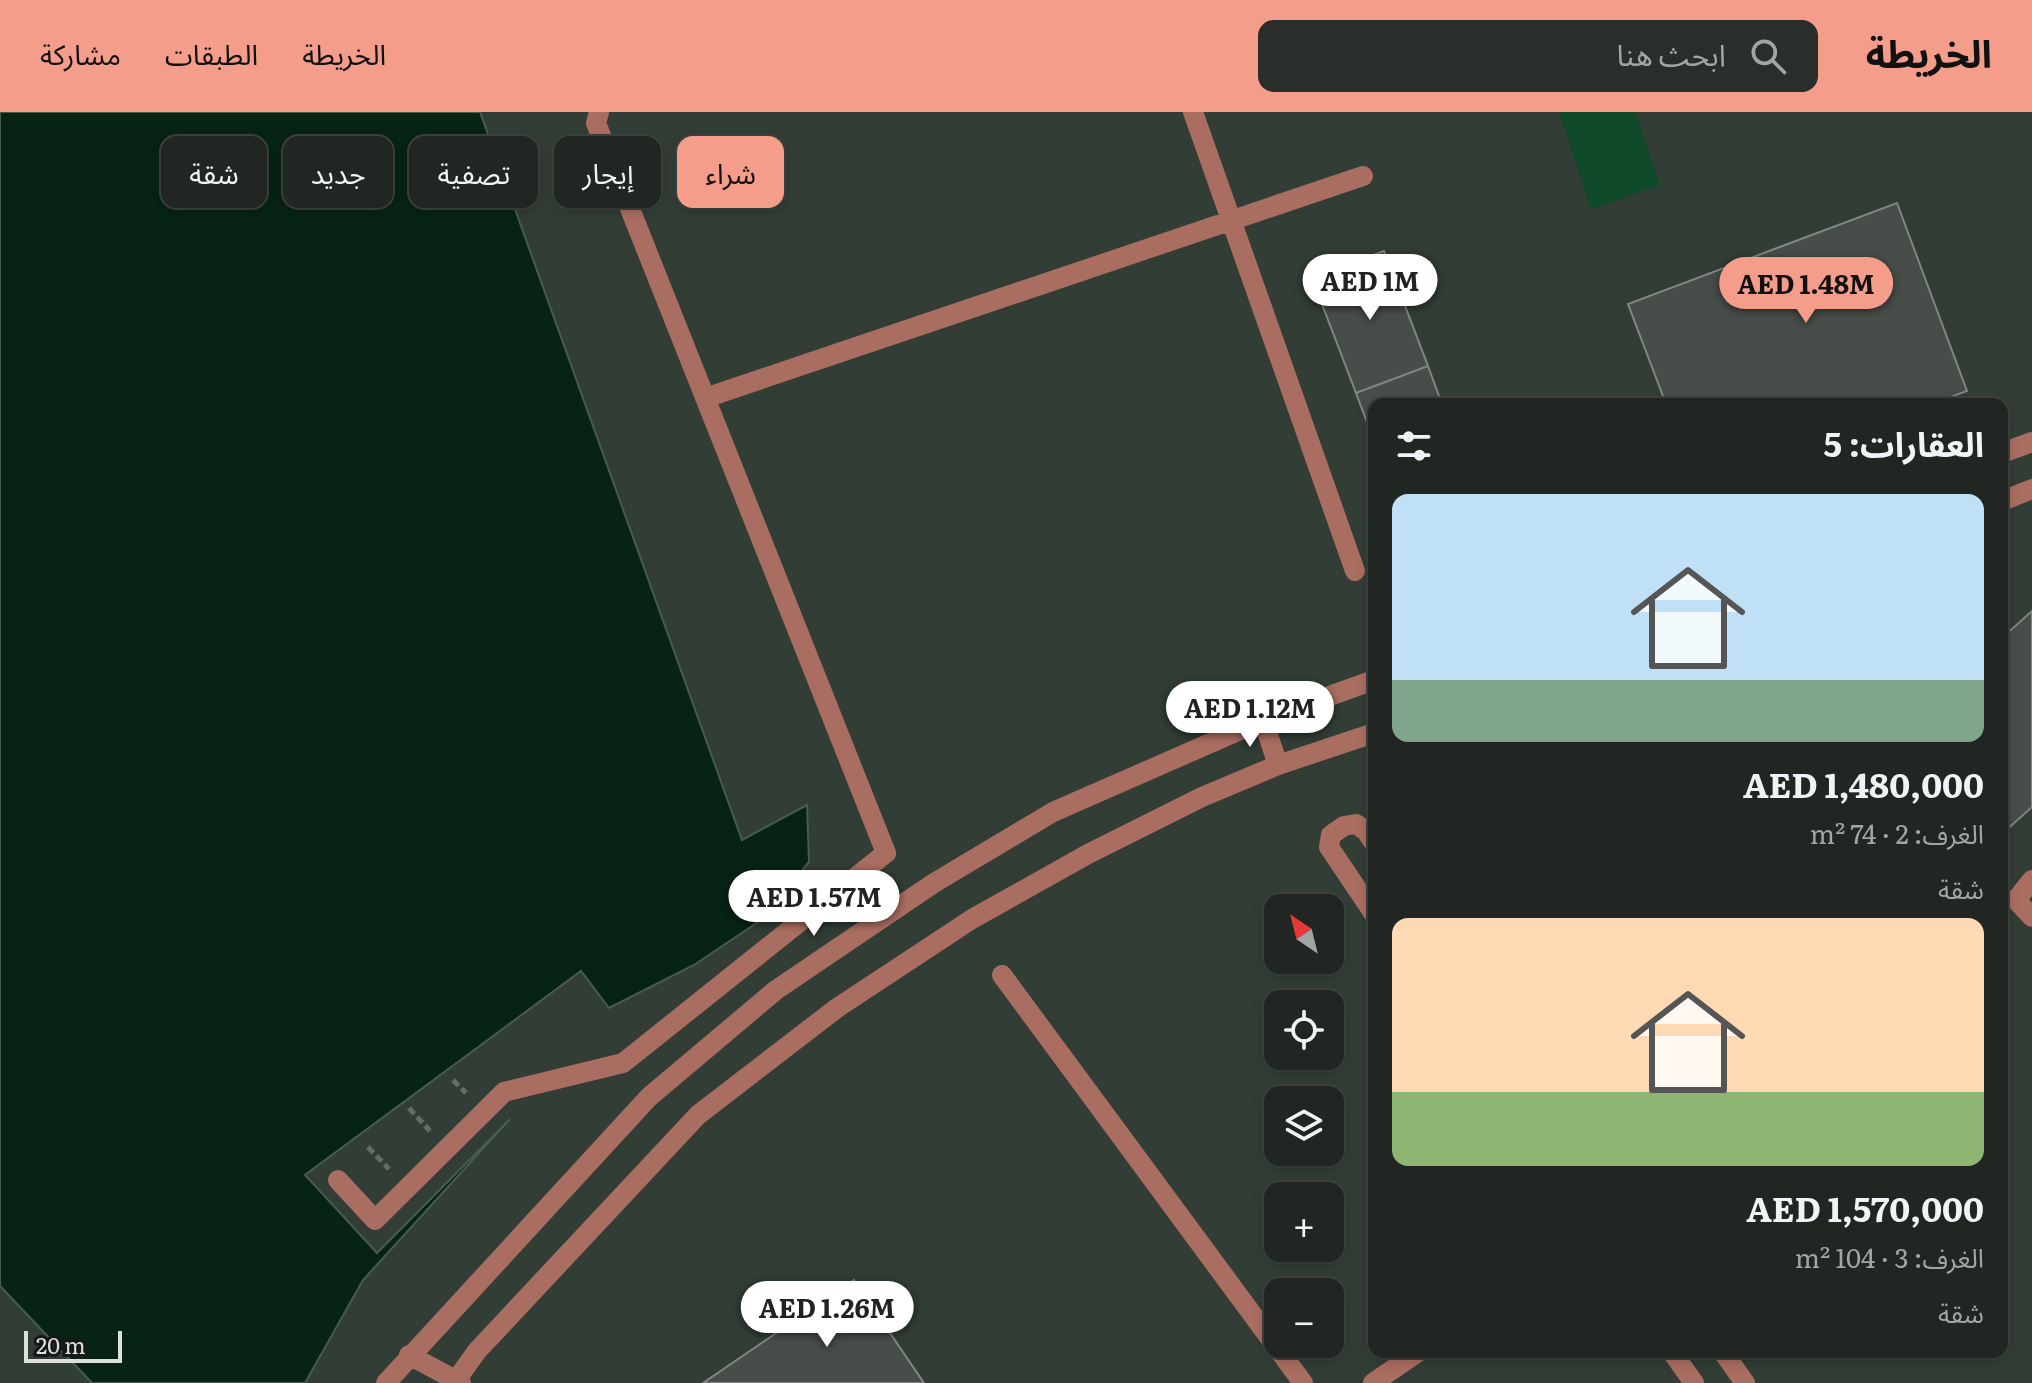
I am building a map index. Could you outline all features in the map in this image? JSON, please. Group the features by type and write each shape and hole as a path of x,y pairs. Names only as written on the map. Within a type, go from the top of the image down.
{"street":[{"path":"338,1180 375,1220 504,1092 623,1063 886,853 596,123 599,112"},
{"path":"1193,112 1355,571"},
{"path":"705,398 1363,176"},
{"path":"2008,451 2032,442"},
{"path":"2008,499 2032,489"},
{"path":"386,1383 649,1097 776,990 934,883 1053,812 1263,720 1368,682"},
{"path":"1263,720 1278,765"},
{"path":"409,1355 457,1382 477,1351 698,1115 837,1008 972,919 1088,854 1202,797 1278,765 1368,735"},
{"path":"1368,834 1356,824 1344,826 1331,835 1329,847 1368,905"},
{"path":"2032,880 2016,900 2032,917"},
{"path":"1002,975 1303,1383"},
{"path":"1373,1383 1409,1358"},
{"path":"1676,1358 1694,1383"},
{"path":"1727,1358 1745,1383"}],"shaded area":[{"path":"0,112 480,112 489,136 409,136 409,208 515,208 742,840 807,805 809,862 761,920 694,965 609,1008 581,971 305,1175 377,1253 510,1119 363,1280 305,1383 92,1383 0,1286"},
{"path":"480,112 2032,112 2032,1383 305,1383 363,1280 492,1138 376,1253 304,1176 581,971 610,1007 694,965 761,920 809,862 742,840 515,208 538,208 538,136 489,136"},
{"path":"0,1286 92,1383 0,1383"}],"green space":[{"path":"1559,112 1635,112 1660,185 1591,209"}],"building":[{"path":"1897,203 1967,391 1948,398 1664,398 1628,304"},
{"path":"1384,251 1428,366 1356,393 1312,278"},
{"path":"1428,366 1440,398 1368,398 1368,425 1356,393"},
{"path":"2032,611 2032,807 2008,829 2008,633"},
{"path":"854,1280 924,1383 703,1383"}]}
